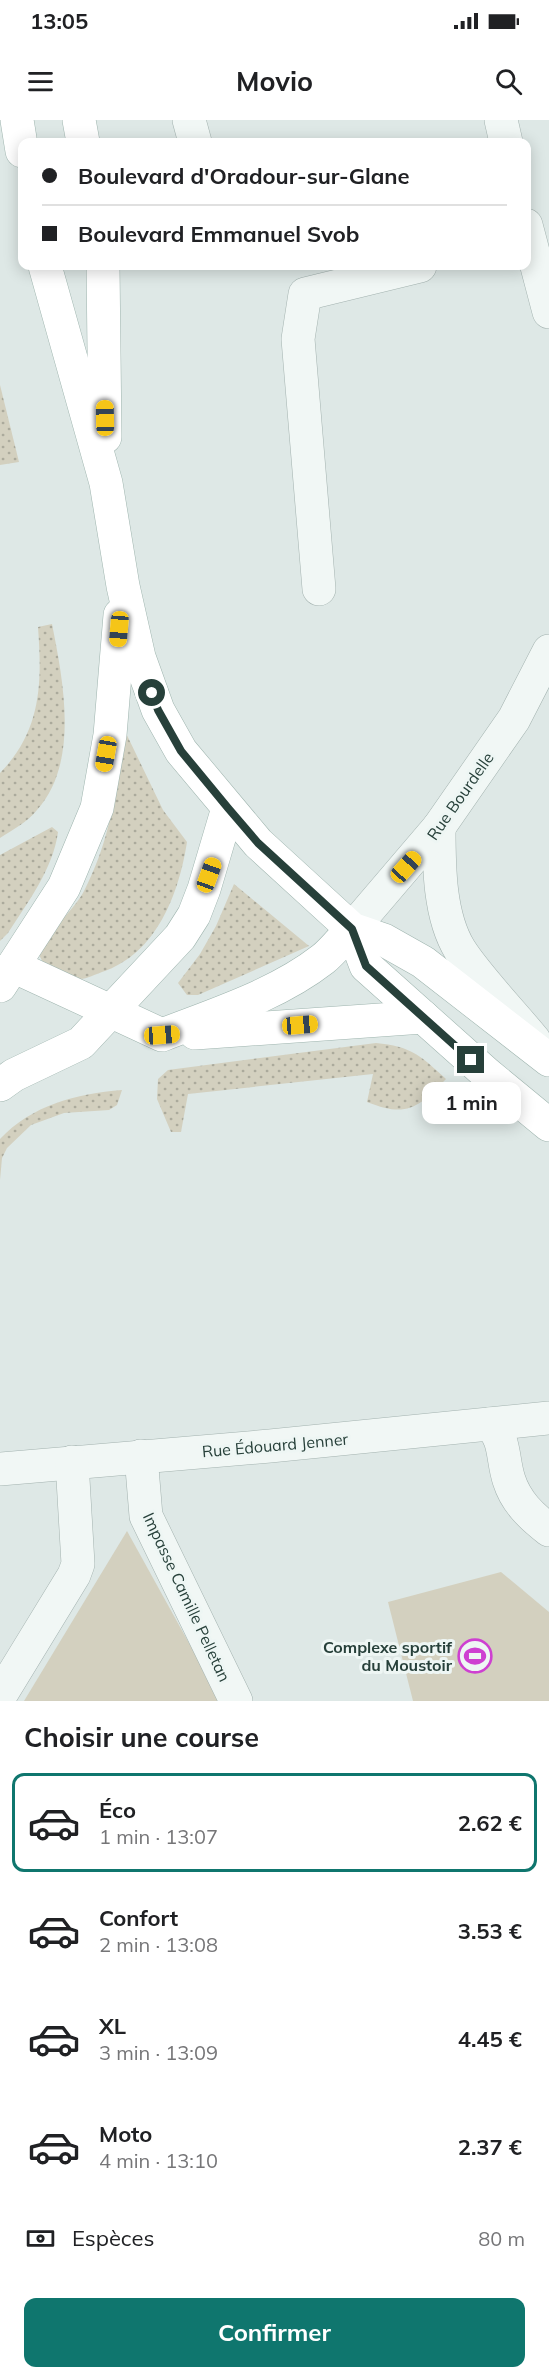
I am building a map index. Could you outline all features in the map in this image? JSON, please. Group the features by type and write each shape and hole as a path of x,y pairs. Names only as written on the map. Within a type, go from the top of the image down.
{"main road":[{"path":"16,120 19,138"},
{"path":"80,120 82,138"},
{"path":"46,270 106,483 123,586 139,657 158,710 181,751 258,843 352,929 384,940 423,962 549,1059"},
{"path":"103,270 106,483"},
{"path":"123,586 110,735 97,808 64,887 4,970 112,1011 162,1035 251,999 291,979 323,959 352,929"},
{"path":"81,1043 180,938 194,915 213,862 228,808"},
{"path":"352,929 366,966 549,1125"},
{"path":"0,1085 14,1075 81,1043 134,1035 423,1017"}],"street":[{"path":"189,120 194,138"},
{"path":"501,120 505,138"},
{"path":"531,245 549,312"},
{"path":"319,589 298,339 304,294 403,270"},
{"name":"Rue Bourdelle","path":"352,929 440,827 514,719 549,651"},
{"path":"440,827 439,863 445,906 449,926 460,950 549,1059"},
{"name":"Rue Édouard Jenner","path":"0,1469 270,1446 549,1418"},
{"path":"490,1424 501,1437 509,1480 517,1500 549,1530"},
{"name":"Impasse Camille Pelletan","path":"141,1456 146,1516 236,1701"},
{"path":"0,1696 74,1575 78,1564 72,1462"}],"shaded area":[{"path":"0,385 19,462 0,465"},
{"path":"52,624 65,720 64,745 59,769 50,791 37,810 25,822 0,838 0,773 14,757 32,722 39,686 38,627"},
{"path":"124,729 163,810 187,842 171,901 151,936 121,963 86,978 76,979 45,966 39,955 47,939 79,899 94,870 112,812"},
{"path":"52,827 58,832 51,859 39,885 8,933 0,941 0,855"},
{"path":"234,884 309,946 198,995 187,995 178,983 200,954 216,926"},
{"path":"376,1043 388,1044 415,1054 446,1079 419,1103 402,1109 381,1107 367,1102 373,1074 188,1094 181,1132 171,1132 157,1099 158,1079 168,1070"},
{"path":"122,1090 117,1105 109,1110 64,1113 31,1125 7,1148 2,1158 0,1180 0,1139 13,1127 56,1103 72,1098"},
{"path":"127,1531 221,1701 24,1701"},
{"name":"Complexe sportif du Moustoir","path":"501,1572 549,1612 549,1701 413,1701 388,1602"}],"place":[{"name":"Complexe sportif du Moustoir","path":"475,1656"}],"route":[{"path":"152,693 158,710 181,751 258,843 352,929 366,966 471,1060"}]}
